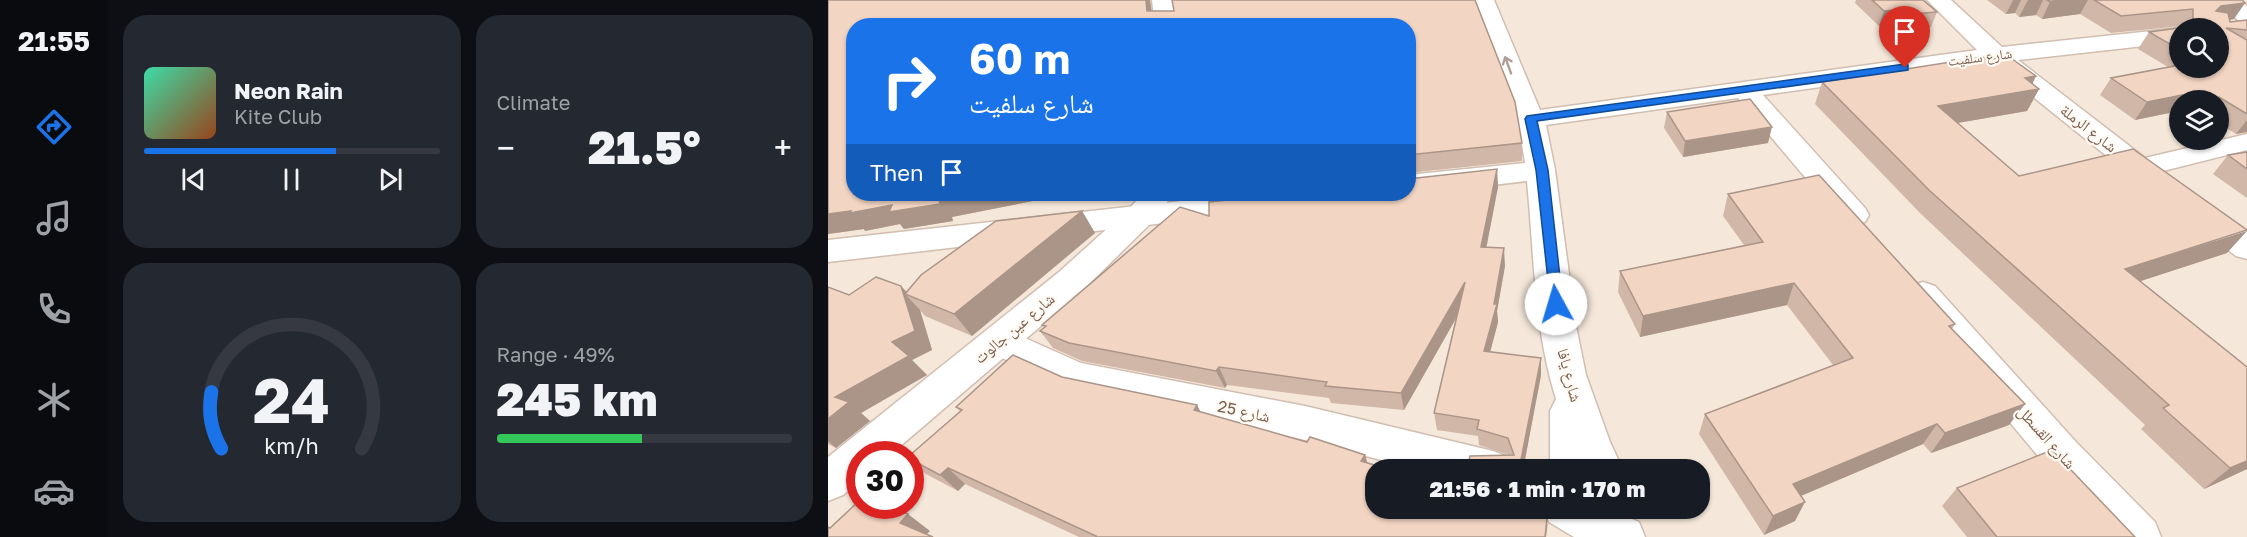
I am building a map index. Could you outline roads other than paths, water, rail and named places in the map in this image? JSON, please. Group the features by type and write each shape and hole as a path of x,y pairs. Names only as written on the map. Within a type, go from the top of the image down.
{"street":[{"path":"1163,0 1166,18"},
{"name":"شارع يافا","path":"1483,0 1531,119 1542,170 1558,326 1567,375 1598,459"},
{"name":"شارع الرملة","path":"1938,0 1996,55 2140,168 2247,248"},
{"path":"2224,0 2247,16"},
{"name":"شارع سلفيت","path":"1531,119 1996,55 2169,36"},
{"path":"1745,90 1876,241"},
{"path":"2140,168 2247,142"},
{"path":"1416,184 1542,170"},
{"path":"828,251 1150,204 1204,201"},
{"name":"شارع عين جالوت","path":"878,441 1098,257 1150,204"},
{"name":"شارع القسطل","path":"1900,268 2062,455 2139,537"},
{"name":"شارع 25","path":"1000,341 1075,376 1305,423 1449,459"},
{"path":"1567,375 1571,459"},
{"name":"شارع عين جالوت","path":"828,482 846,467"},
{"path":"1576,519 1623,537"},
{"path":"1626,519 1634,537"}]}
